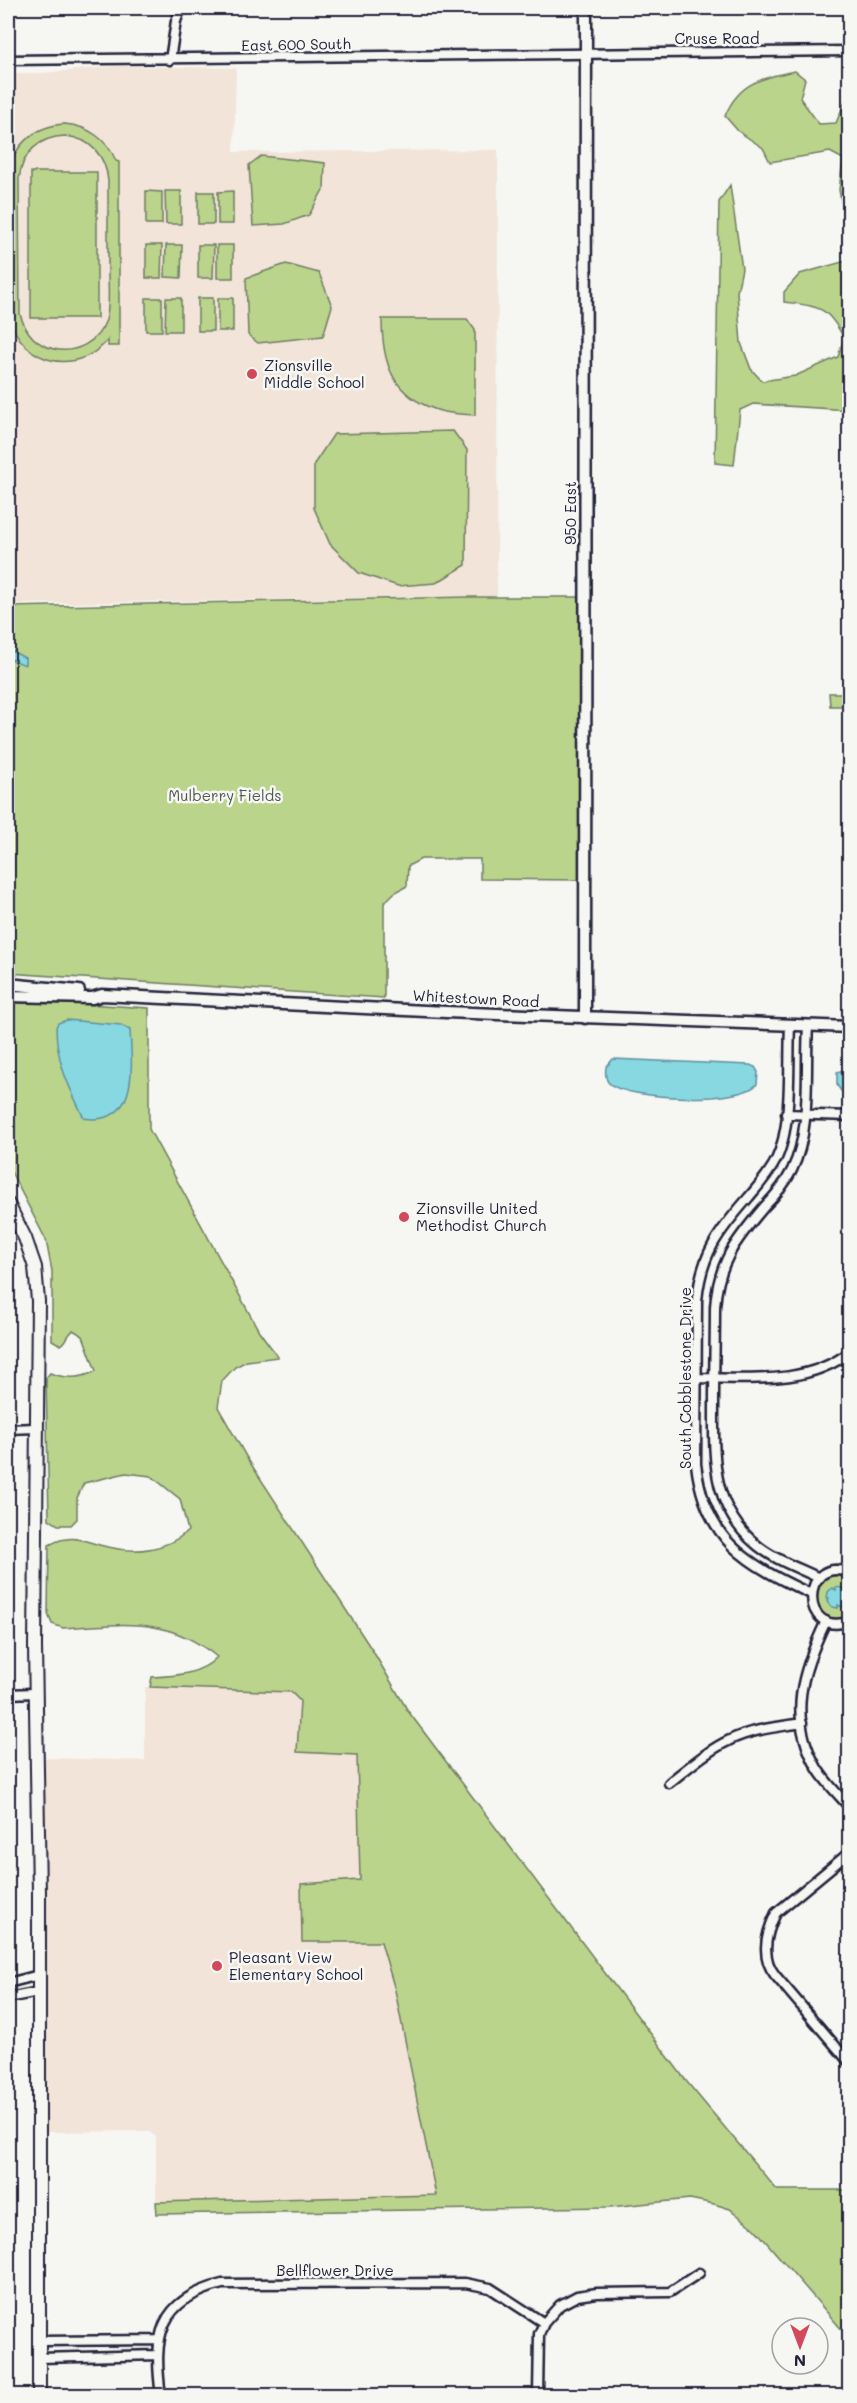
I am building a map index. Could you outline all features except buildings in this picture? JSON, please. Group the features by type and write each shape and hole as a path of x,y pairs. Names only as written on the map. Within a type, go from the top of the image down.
{"main road":[{"path":"8,1206 25,1239 35,1268 38,1301 36,1693 39,2396"}],"street":[{"path":"170,60 176,21 181,8"},
{"name":"950 East","path":"585,1018 586,8"},
{"name":"Cruse Road","path":"586,53 849,51"},
{"name":"East 600 South","path":"8,60 170,60 586,53"},
{"name":"Whitestown Road","path":"8,984 92,991 102,995 585,1018 849,1027"},
{"name":"Whitestown Road","path":"8,996 93,998 102,995"},
{"name":"South Cobblestone Drive","path":"790,1025 783,1141 772,1168 721,1230 703,1266 697,1300 698,1478 712,1520 728,1543 749,1562 766,1573 811,1594"},
{"name":"South Cobblestone Drive","path":"808,1026 801,1146 792,1170 780,1189 736,1242 720,1275 715,1305 714,1464 720,1492 729,1512 742,1530 759,1548 819,1578"},
{"path":"786,1114 849,1116"},
{"path":"696,1378 797,1376 824,1368 849,1352"},
{"path":"8,1429 36,1428"},
{"path":"849,1573 835,1571 819,1578 811,1594 814,1609 826,1621 838,1624 849,1621"},
{"path":"826,1621 804,1674 800,1696 802,1723 808,1751 818,1770 849,1808"},
{"path":"8,1694 36,1693"},
{"path":"669,1783 731,1739 756,1731 802,1723"},
{"path":"849,1852 776,1913 769,1927 766,1952 769,1968 849,2063"},
{"path":"8,1983 39,1976"},
{"path":"8,1998 38,1992"},
{"path":"538,2396 539,2334 544,2323 560,2305 577,2296 597,2293 670,2292 699,2273"},
{"name":"Bellflower Drive","path":"161,2396 159,2340 170,2312 180,2300 205,2288 222,2284 465,2283 490,2288 544,2323"},
{"path":"39,2341 159,2340"},
{"path":"39,2358 158,2355"}],"shaded area":[{"name":"Zionsville Middle School","path":"121,66 236,68 234,152 498,150 497,596 8,604 8,72 31,74"},
{"name":"Pleasant View Elementary School","path":"145,1687 292,1692 357,1755 360,1880 302,1942 381,1941 395,1990 436,2196 156,2202 156,2137 148,2131 46,2132 45,1758 145,1761"}],"green space":[{"path":"795,71 805,79 800,98 819,124 836,123 849,92 849,242 839,190 843,159 830,152 770,162 763,148 738,131 725,116 737,96 753,83"},
{"path":"73,125 89,131 102,140 119,162 119,346 108,346 108,340 94,353 78,360 62,362 46,359 32,352 12,325 8,307 8,178 10,167 19,148 26,140 43,129","holes":["74,137 95,150 107,172 108,303 106,320 98,335 78,348 62,350 48,347 37,341 28,331 20,314 19,179 24,161 33,148 47,139"]},
{"path":"261,156 325,163 324,188 309,215 284,224 253,226 249,165"},
{"path":"31,172 97,172 97,318 31,318"},
{"path":"730,185 742,269 737,292 741,343 751,369 762,381 795,376 838,357 844,338 832,319 827,313 814,307 784,302 784,292 800,274 846,261 850,247 849,410 753,404 740,410 734,465 715,463 719,202"},
{"path":"146,191 162,192 162,224 146,224"},
{"path":"165,191 181,191 181,224 166,224"},
{"path":"233,191 233,224 218,224 218,192"},
{"path":"198,192 214,192 214,224 198,224"},
{"path":"146,245 162,245 161,278 146,278"},
{"path":"166,245 182,245 181,278 165,277"},
{"path":"198,245 214,245 213,278 198,278"},
{"path":"217,245 233,245 233,278 217,278"},
{"path":"286,264 319,273 332,306 323,336 258,343 248,335 246,278"},
{"path":"146,298 162,298 162,331 146,331"},
{"path":"166,298 181,298 181,331 165,331"},
{"path":"198,298 213,298 213,331 198,331"},
{"path":"218,298 233,298 233,331 218,331"},
{"path":"382,319 467,319 475,330 475,415 437,410 409,396 393,375 388,363 384,350"},
{"path":"453,431 467,450 466,565 436,583 398,586 359,573 330,544 314,508 314,464 334,434"},
{"name":"Mulberry Fields","path":"469,597 579,597 581,880 480,879 480,859 421,859 408,866 407,886 394,893 384,903 384,998 8,973 8,607"},
{"path":"829,693 849,693 849,706 830,706"},
{"path":"8,999 149,1008 149,1129 259,1331 278,1357 247,1361 235,1367 222,1381 218,1407 247,1458 374,1653 408,1711 687,2082 777,2190 849,2190 849,2338 755,2229 730,2209 690,2199 610,2207 157,2214 156,2202 436,2195 395,1990 381,1942 302,1942 301,1884 360,1880 357,1755 297,1752 300,1701 291,1692 150,1687 152,1677 196,1671 217,1657 199,1644 180,1635 144,1626 106,1625 63,1628 52,1624 48,1614 49,1545 65,1539 78,1539 119,1549 150,1549 170,1542 188,1531 180,1499 151,1476 126,1473 84,1483 77,1498 77,1519 71,1525 58,1525 49,1519 46,1378 50,1373 73,1377 84,1376 96,1371 83,1336 73,1330 61,1345 52,1340 52,1271 46,1240 8,1166"},
{"path":"839,1575 849,1579 849,1615 837,1619 828,1617 821,1611 816,1594 819,1585 827,1578"}],"water":[{"path":"8,649 25,658 25,665 8,658"},
{"path":"67,1020 121,1025 130,1030 131,1076 123,1104 115,1113 102,1118 84,1118 68,1082 58,1050 56,1027 58,1023"},
{"path":"613,1059 750,1065 758,1072 757,1084 730,1095 709,1097 685,1098 639,1094 621,1089 608,1082 606,1067"},
{"path":"849,1068 849,1092 841,1091 837,1085 837,1072"},
{"path":"836,1587 842,1588 846,1592 845,1596 848,1596 842,1607 838,1605 838,1608 832,1607 827,1598 828,1592 832,1588 836,1590"}],"place":[{"name":"Zionsville Middle School","path":"252,374"},
{"name":"Zionsville United Methodist Church","path":"404,1217"},
{"name":"Pleasant View Elementary School","path":"217,1966"}]}
